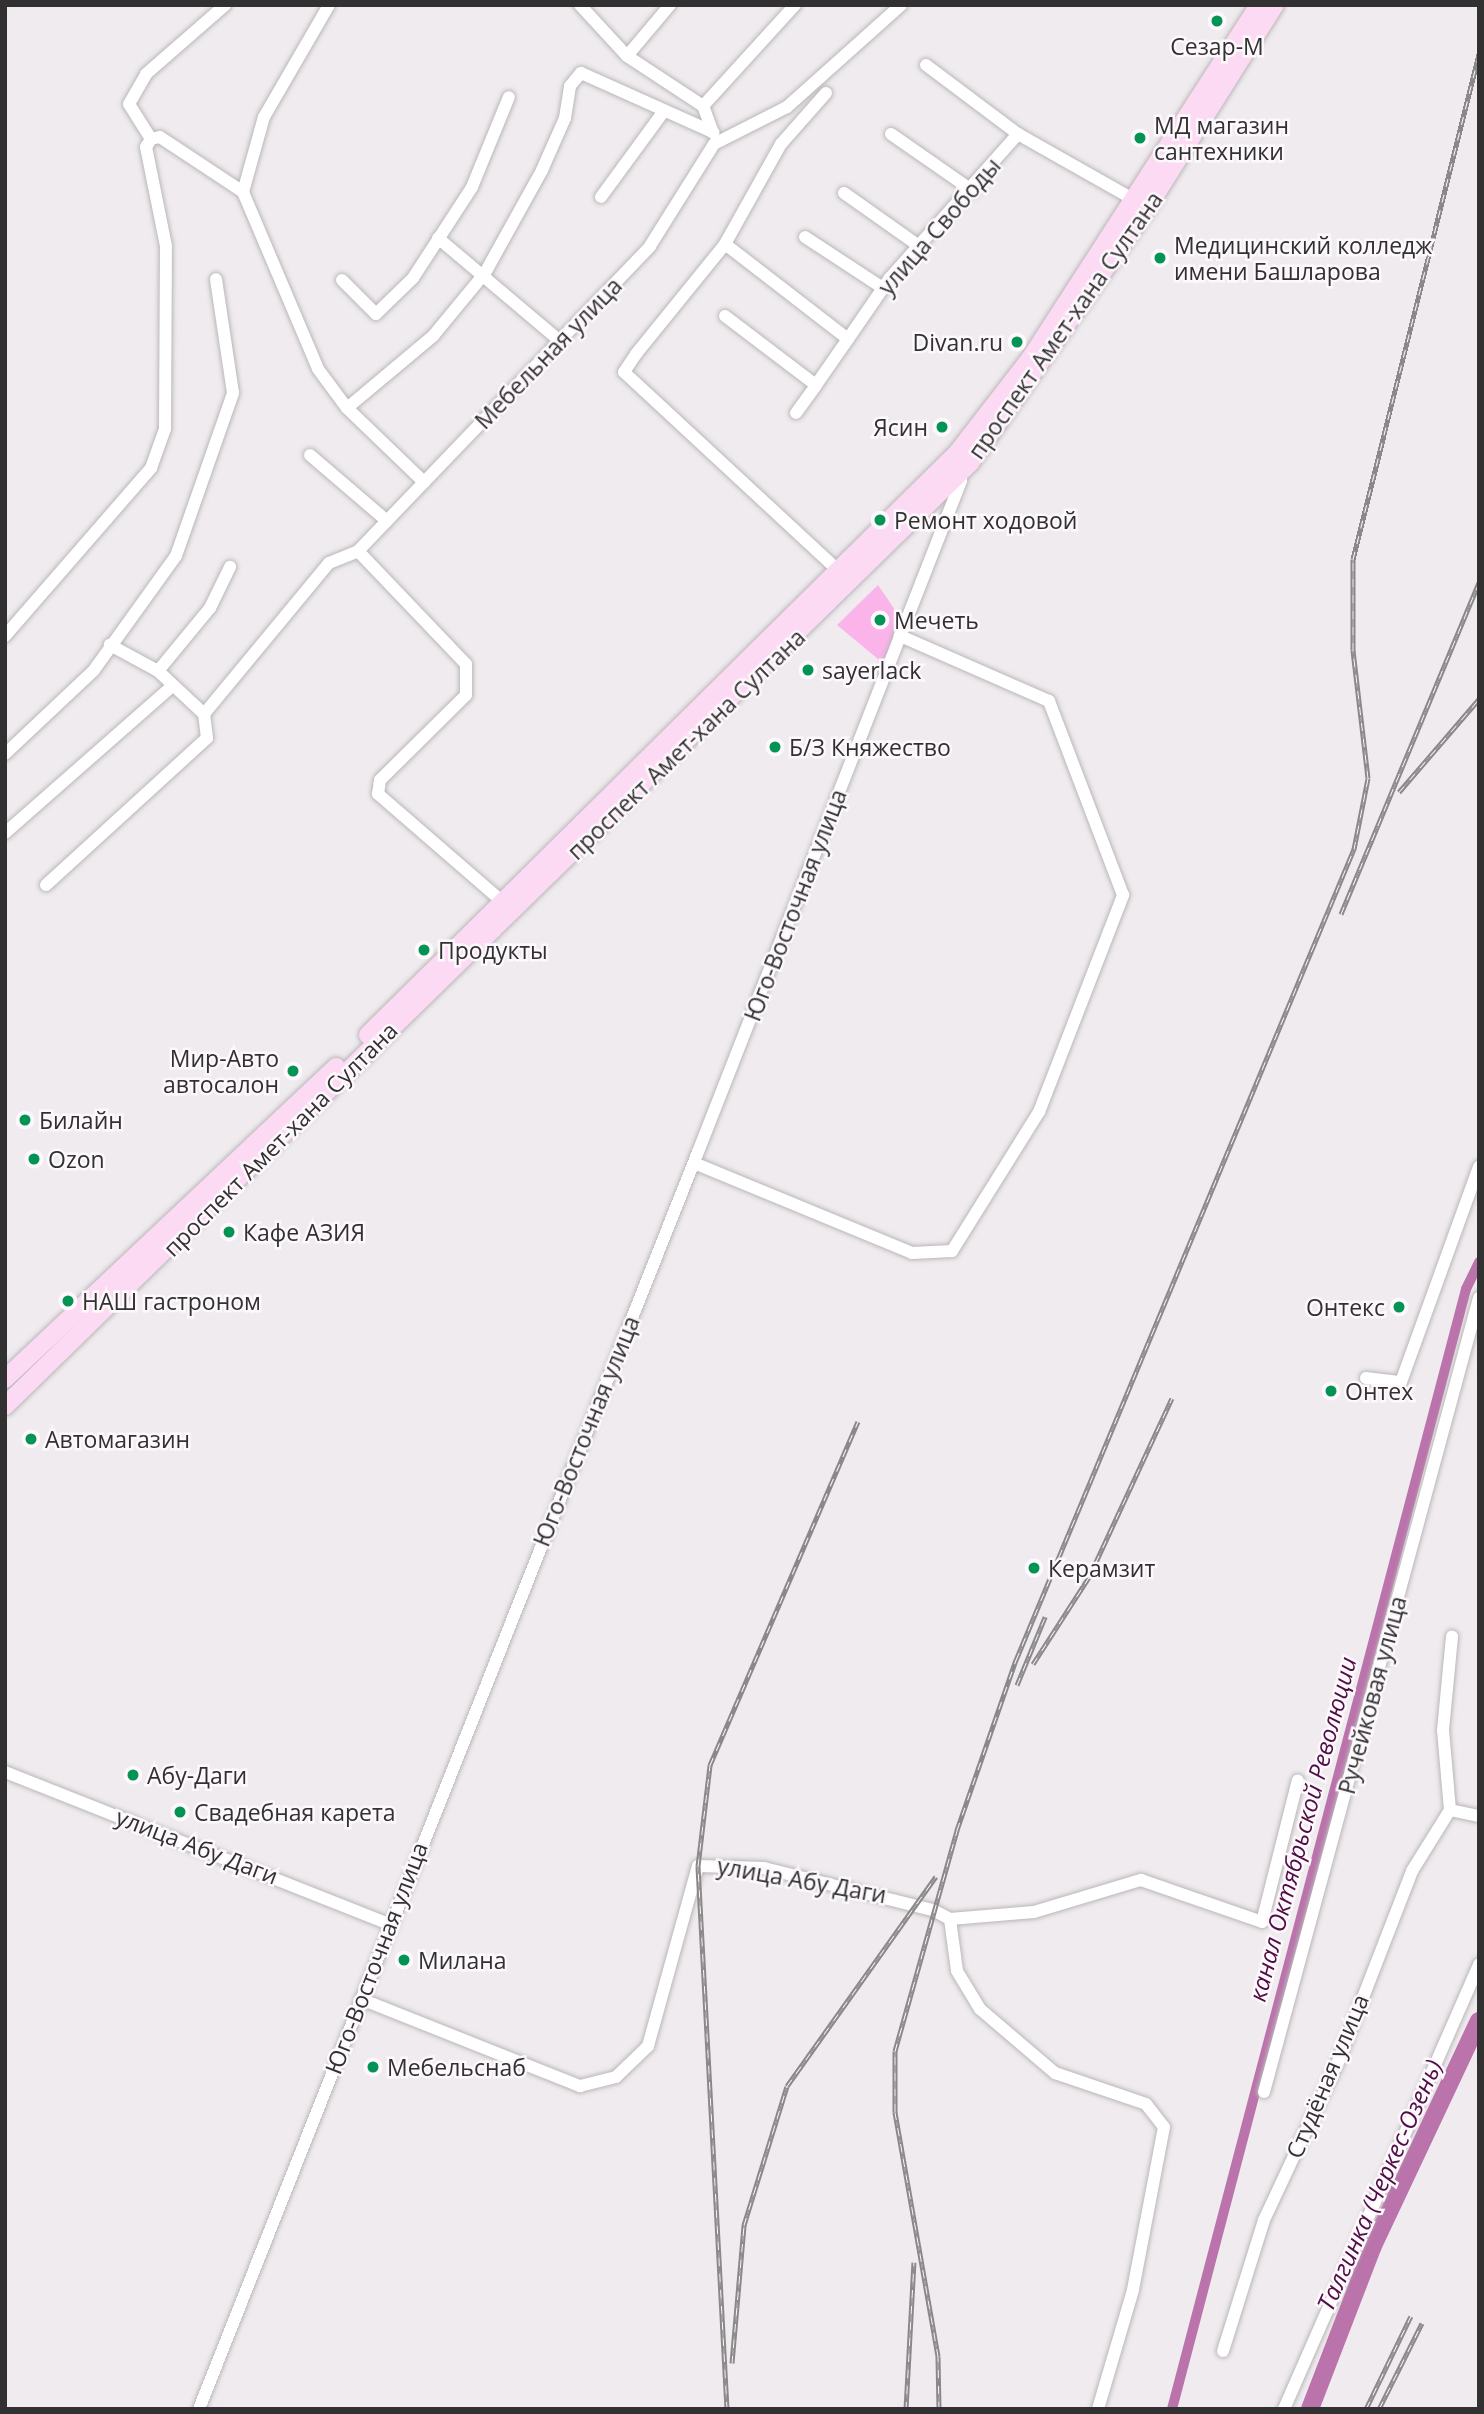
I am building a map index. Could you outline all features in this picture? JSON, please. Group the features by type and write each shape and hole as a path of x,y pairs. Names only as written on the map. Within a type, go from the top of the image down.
{"main road":[{"path":"847,578 958,452 1030,359 1141,204 1259,5"},
{"name":"проспект Амет-хана Султана","path":"5,1406 507,907 847,578 960,473 1274,5"},
{"path":"5,1379 507,907"}],"street":[{"path":"151,139 129,104 146,74 225,5"},
{"path":"243,192 264,117 329,5"},
{"path":"580,5 627,56 704,106 713,138"},
{"path":"627,56 670,5"},
{"path":"704,106 795,5"},
{"path":"713,138 787,107 901,5"},
{"path":"926,65 1018,134 1141,204"},
{"path":"347,408 433,335 485,273 542,170 565,118 570,86 581,73 664,111 713,138"},
{"path":"826,93 781,144 725,244 624,372 847,578"},
{"path":"342,280 376,314 413,278 472,187 509,97"},
{"path":"601,197 664,111"},
{"path":"891,134 973,191"},
{"name":"улица Свободы","path":"796,413 883,288 919,246 973,191 1018,134"},
{"path":"5,636 151,468 165,429 166,246 146,147 151,139 160,137 243,192 318,369 347,408 424,482"},
{"name":"Мебельная улица","path":"204,714 329,563 358,551 650,246 713,138"},
{"path":"844,193 919,246"},
{"path":"805,237 883,288"},
{"path":"438,238 485,273 560,341"},
{"path":"725,244 848,338"},
{"path":"5,754 94,670 176,556 233,393 216,279"},
{"path":"724,316 816,385"},
{"name":"Юго-Восточная улица","path":"199,2409 361,2000 387,1923 694,1163 900,636 960,473 958,452"},
{"path":"310,455 387,521"},
{"path":"358,551 466,663 466,695 380,780 378,794 507,907"},
{"path":"158,671 210,608 230,567"},
{"path":"694,1163 912,1253 953,1251 1039,1112 1124,895 1049,701 900,636"},
{"path":"46,885 207,738 204,714 170,688 158,671 110,645"},
{"path":"5,833 170,688"},
{"path":"1366,1378 1401,1382 1479,1167"},
{"name":"Ручейковая улица","path":"1264,2092 1479,1298"},
{"path":"1452,1636 1443,1730 1450,1810 1479,1816"},
{"name":"улица Абу Даги","path":"5,1772 387,1923"},
{"path":"1098,2409 1159,2177 1164,2142 1157,2114 1132,2097 1055,2073 980,2009 957,1971 950,1919 1034,1912 1142,1880 1262,1922 1297,1780"},
{"name":"Студёная улица","path":"1223,2351 1264,2220 1338,2062 1412,1871 1450,1810"},
{"name":"улица Абу Даги","path":"361,2000 580,2086 616,2077 648,2046 698,1866 710,1862 899,1897 950,1919"},
{"path":"1284,2409 1479,1964"}],"shaded area":[{"path":"878,585 902,620 884,664 837,625"}],"waterway":[{"name":"канал Октябрьской Революции","path":"1172,2409 1466,1289 1479,1262"},
{"name":"Талгинка (Черкес-Озень)","path":"1310,2409 1372,2248 1479,2021"}],"railway":[{"path":"939,2409 938,2356 895,2112 895,2051 957,1830 1016,1660 1354,849 1368,778 1353,650 1353,559 1479,54"},
{"path":"1341,914 1479,583"},
{"path":"1399,792 1479,699"},
{"path":"1033,1664 1089,1577 1172,1398"},
{"path":"727,2409 698,1866 710,1765 858,1421"},
{"path":"1017,1685 1045,1617"},
{"path":"732,2363 744,2225 787,2086 936,1876"},
{"path":"906,2409 914,2262"},
{"path":"1366,2409 1411,2316"},
{"path":"1379,2409 1422,2323"}],"place":[{"name":"Сезар-М","path":"1217,21"},
{"name":"МД магазин сантехники","path":"1140,138"},
{"name":"Медицинский колледж имени Башларова","path":"1160,258"},
{"name":"Divan.ru","path":"1017,342"},
{"name":"Ясин","path":"942,427"},
{"name":"Ремонт ходовой","path":"880,520"},
{"name":"Мечеть","path":"880,620"},
{"name":"sayerlack","path":"808,670"},
{"name":"Б/З Княжество","path":"775,747"},
{"name":"Продукты","path":"424,950"},
{"name":"Мир-Авто автосалон","path":"293,1071"},
{"name":"Билайн","path":"25,1120"},
{"name":"Ozon","path":"34,1159"},
{"name":"Кафе АЗИЯ","path":"229,1232"},
{"name":"НАШ гастроном","path":"68,1301"},
{"name":"Онтекс","path":"1399,1307"},
{"name":"Онтех","path":"1331,1391"},
{"name":"Автомагазин","path":"31,1439"},
{"name":"Керамзит","path":"1034,1568"},
{"name":"Абу-Даги","path":"133,1775"},
{"name":"Свадебная карета","path":"180,1812"},
{"name":"Милана","path":"404,1960"},
{"name":"Мебельснаб","path":"373,2067"}]}
